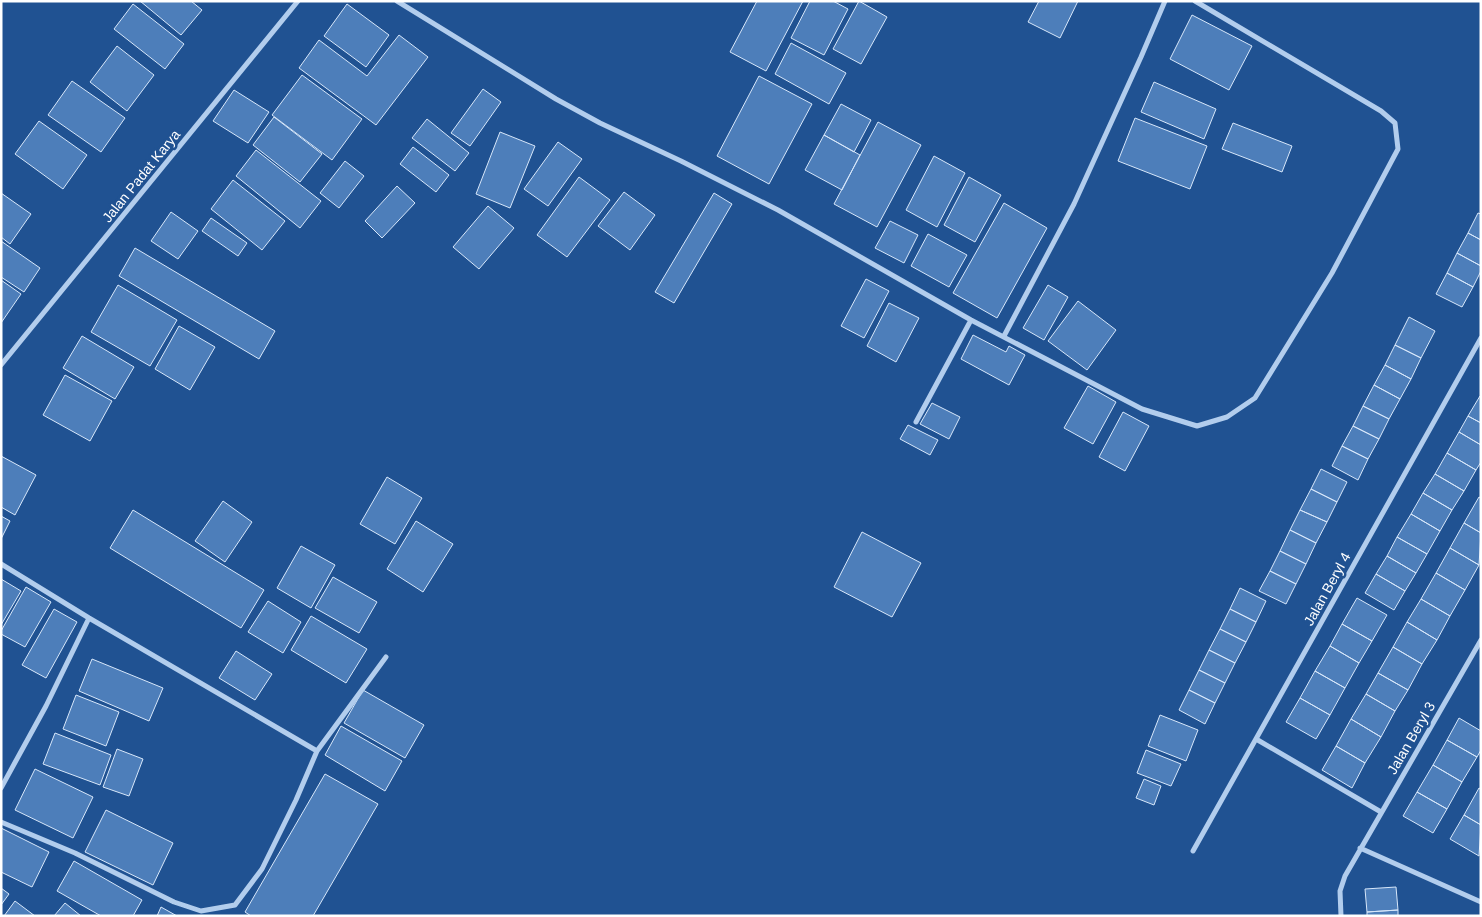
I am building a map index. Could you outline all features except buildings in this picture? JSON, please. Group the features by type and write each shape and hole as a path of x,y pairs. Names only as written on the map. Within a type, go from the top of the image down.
{"street":[{"name":"Jalan Padat Karya","path":"1,365 298,1"},
{"path":"397,1 563,103 600,123 778,210 971,320 1142,409 1197,426 1227,417 1255,398 1332,273 1398,149 1395,123 1381,111 1194,1"},
{"path":"1004,336 1074,204 1165,1"},
{"path":"916,422 971,320"},
{"name":"Jalan Beryl 4","path":"1193,851 1481,338"},
{"path":"1,564 89,618 317,751"},
{"path":"1,788 46,706 89,618"},
{"name":"Jalan Beryl 3","path":"1341,916 1340,891 1344,876 1481,640"},
{"path":"1,822 75,853 174,902 201,911 235,904 262,869 296,800 317,751 386,657"},
{"path":"1256,739 1381,812"},
{"path":"1360,848 1481,902"}]}
